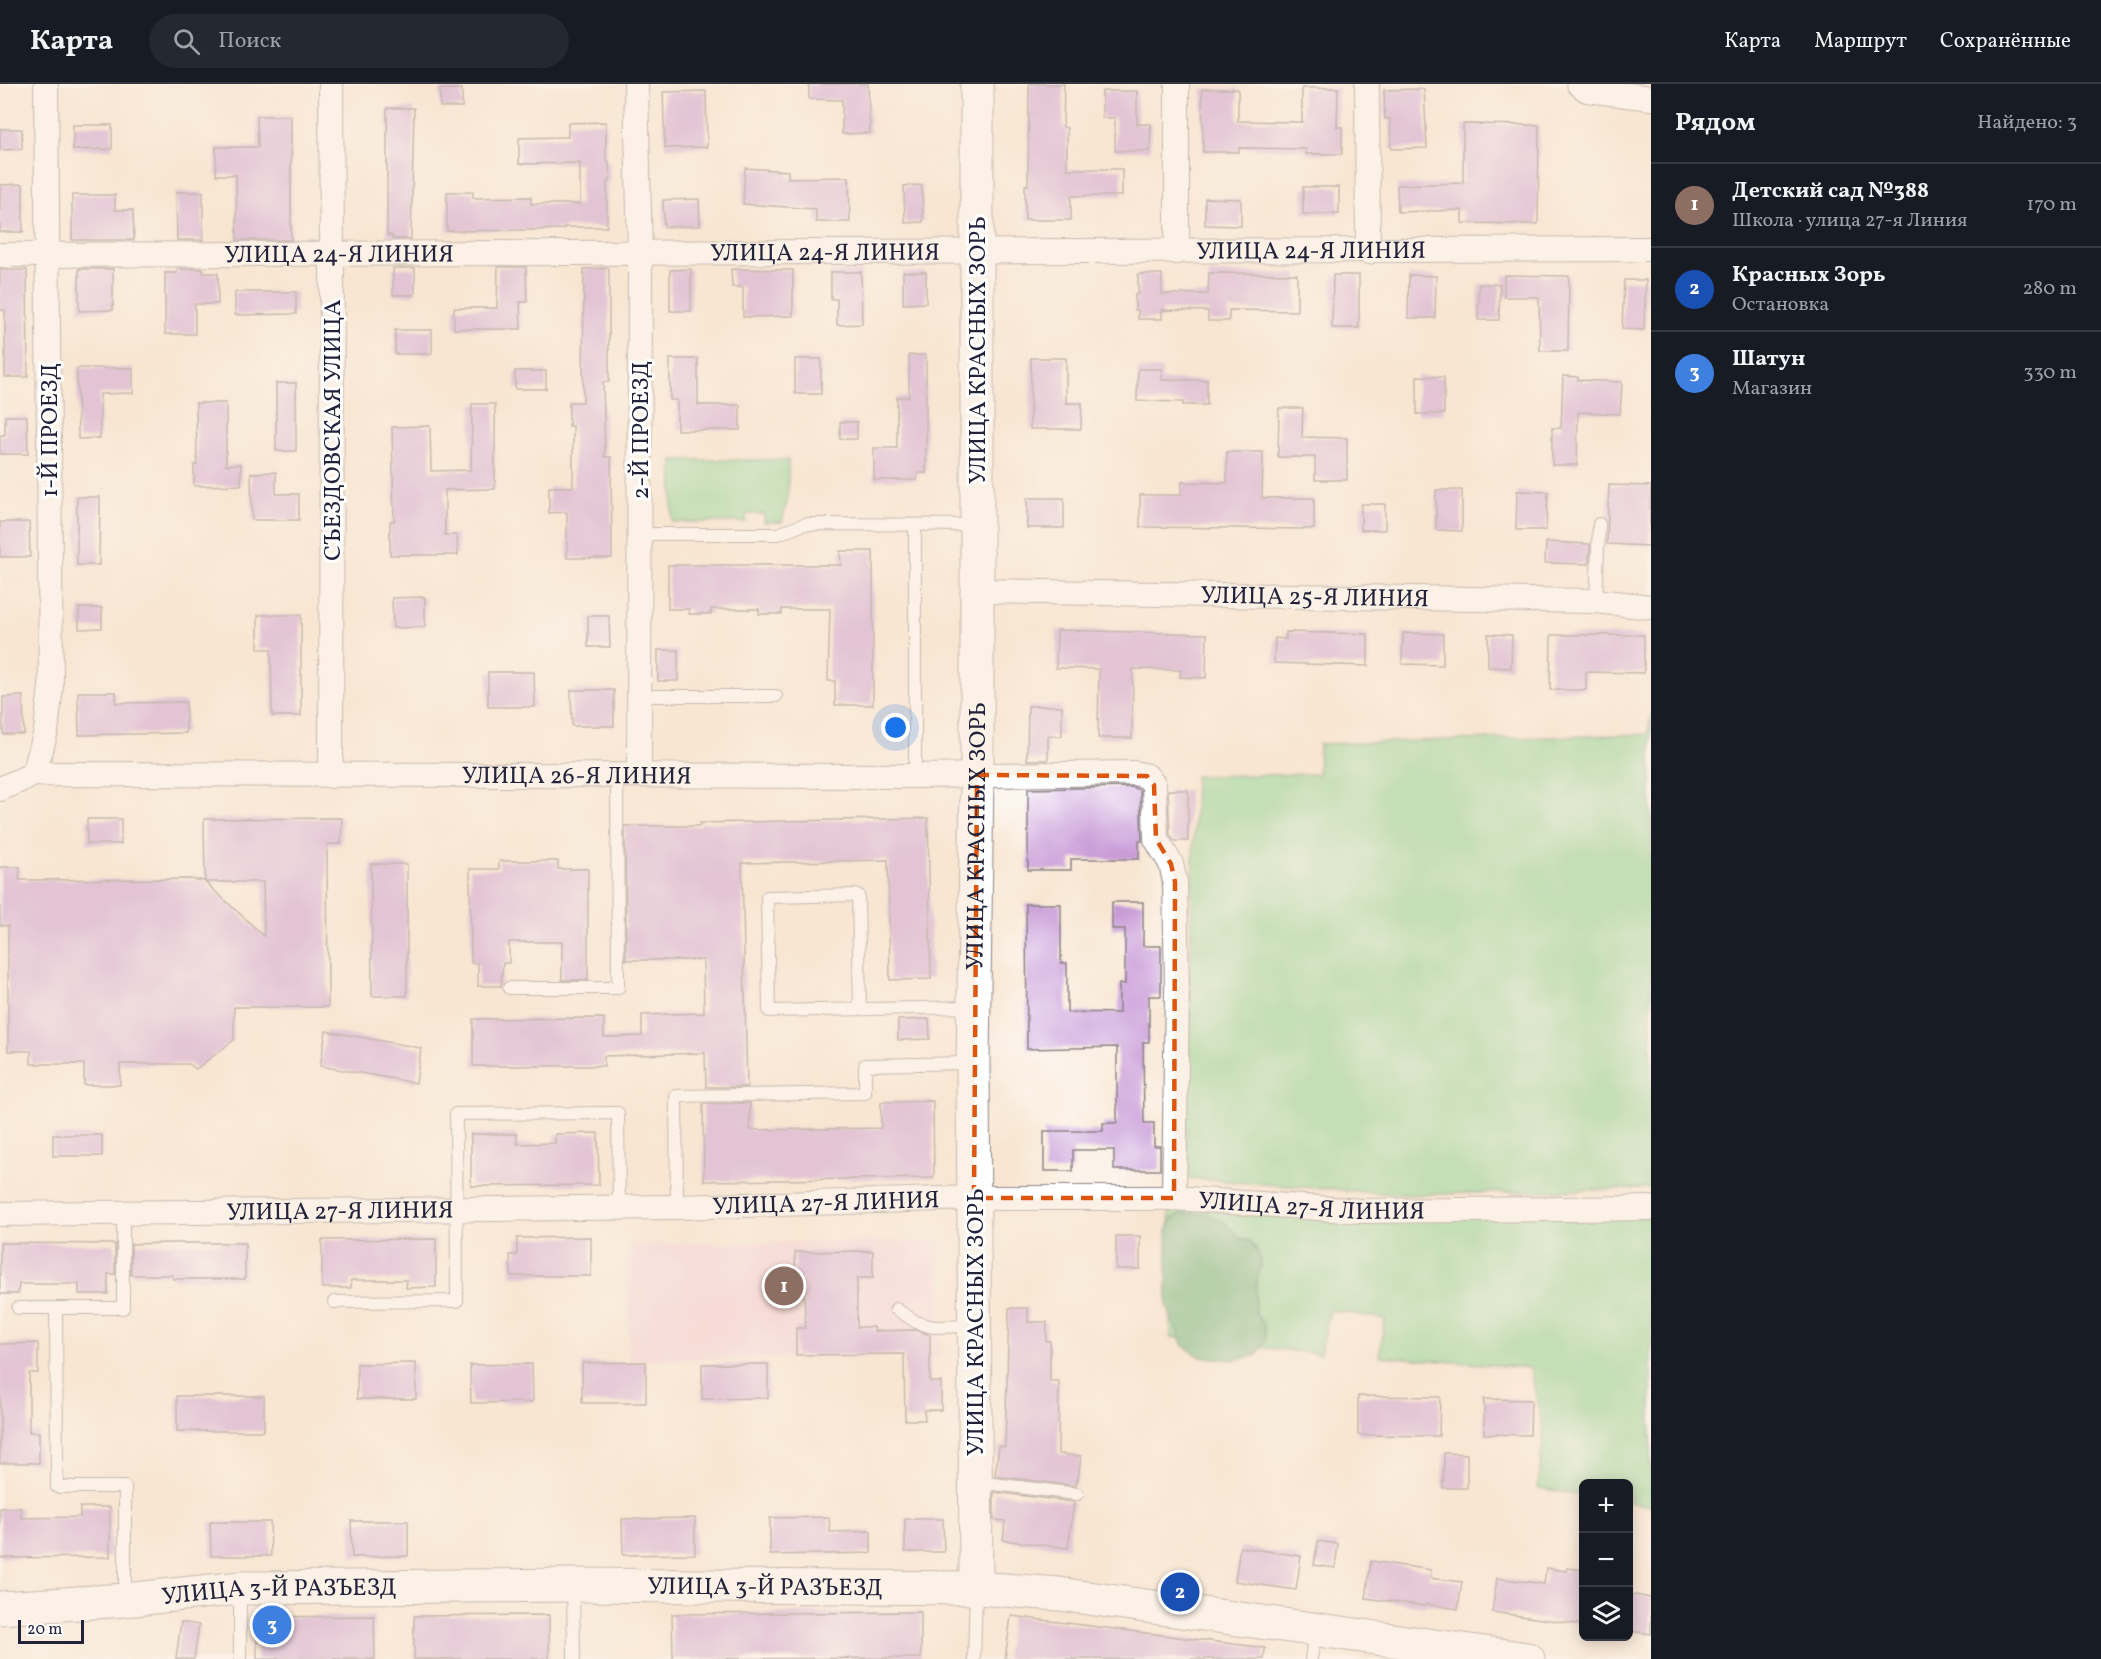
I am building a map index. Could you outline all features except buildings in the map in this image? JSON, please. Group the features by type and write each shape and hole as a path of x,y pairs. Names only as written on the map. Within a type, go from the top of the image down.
{"main road":[{"name":"УЛИЦА КРАСНЫХ ЗОРЬ","path":"976,1588 973,1063 977,775 977,84"},
{"name":"УЛИЦА 3-Й РАЗЪЕЗД","path":"0,1608 125,1600 240,1588 573,1585 976,1588 1059,1594 1313,1644 1528,1659"}],"street":[{"name":"1-Й ПРОЕЗД","path":"34,774 46,731 51,686 46,84"},
{"name":"СЪЕЗДОВСКАЯ УЛИЦА","path":"331,84 331,776"},
{"name":"2-Й ПРОЕЗД","path":"628,775 639,696 640,254 636,84"},
{"path":"1177,84 1177,252"},
{"path":"1366,84 1368,252"},
{"path":"1579,84 1587,90 1651,98"},
{"name":"УЛИЦА 24-Я ЛИНИЯ","path":"0,255 1368,252 1651,249"},
{"name":"УЛИЦА 25-Я ЛИНИЯ","path":"977,591 1596,600 1651,607"},
{"name":"УЛИЦА 26-Я ЛИНИЯ","path":"0,789 34,774 915,776 1134,773 1147,776 1154,785 1156,839 1171,864 1175,882 1177,990 1174,1198"},
{"name":"УЛИЦА 27-Я ЛИНИЯ","path":"0,1214 619,1208 974,1198 1174,1198 1362,1210 1651,1208"}],"lane":[{"path":"639,534 778,534 805,524 978,525"},
{"path":"1596,600 1599,524"},
{"path":"915,525 915,776"},
{"path":"639,696 776,696"},
{"path":"509,988 618,988 628,775"},
{"path":"860,1009 858,895 766,897 769,1011 860,1009 974,1006"},
{"path":"677,1207 676,1096 865,1093 865,1065 973,1063"},
{"path":"334,1302 457,1301 456,1114 618,1113 619,1208"},
{"path":"18,1308 123,1308 123,1212"},
{"path":"56,1308 57,1487 124,1487 125,1600"},
{"path":"896,1309 916,1322 933,1327 975,1326"},
{"path":"975,1482 1077,1494"},
{"path":"573,1585 574,1659"},
{"path":"240,1588 240,1659"},
{"path":"974,1659 976,1588"}],"highlighted area":[{"path":"977,775 1147,776 1154,785 1156,839 1171,864 1175,882 1174,1198 974,1198"}],"shaded area":[{"path":"939,1241 940,1356 629,1360 628,1244"}],"green space":[{"path":"673,460 788,460 788,497 782,522 764,522 764,514 746,514 746,522 672,522"},
{"path":"1651,712 1651,1188 1407,1195 1185,1178 1195,776 1318,774 1319,744 1648,734"},
{"path":"1169,1206 1651,1217 1651,1506 1633,1503 1633,1479 1579,1479 1579,1494 1538,1488 1544,1433 1530,1368 1379,1356 1385,1319 1330,1310 1320,1354 1171,1337"},
{"path":"1181,1214 1204,1214 1224,1222 1240,1238 1250,1241 1257,1250 1261,1265 1256,1283 1255,1313 1264,1325 1266,1340 1257,1355 1234,1360 1201,1357 1183,1346 1167,1306 1167,1231 1172,1219"}],"place":[{"name":"Детский сад №388","path":"784,1286"},
{"name":"Красных Зорь","path":"1180,1592"},
{"name":"Шатун","path":"272,1625"}]}
